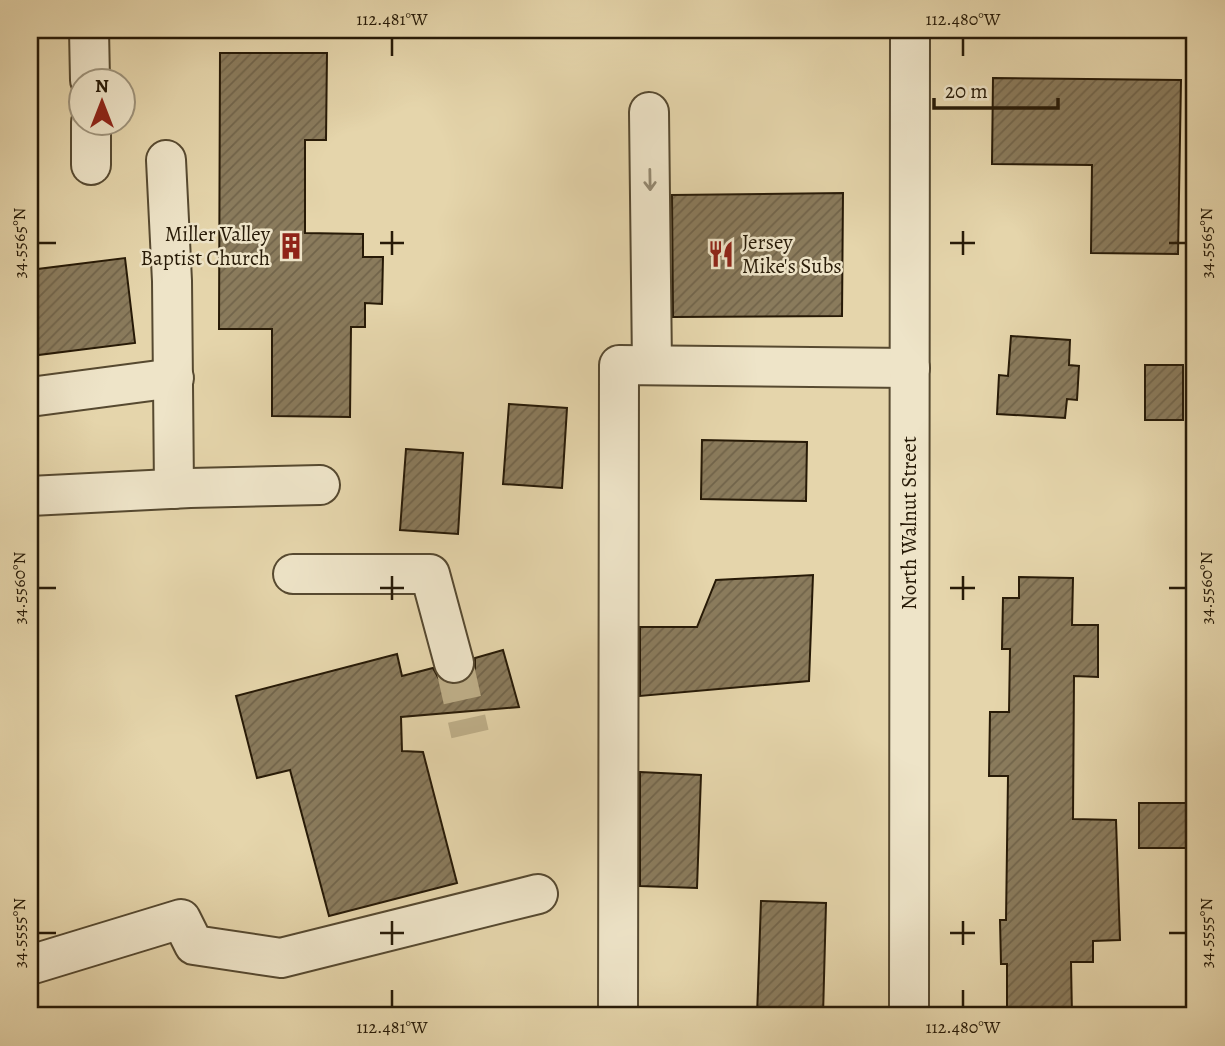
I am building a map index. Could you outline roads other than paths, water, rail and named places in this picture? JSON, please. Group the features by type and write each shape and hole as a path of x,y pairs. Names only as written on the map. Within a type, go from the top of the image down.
{"street":[{"path":"89,30 90,66"},
{"name":"North Walnut Street","path":"909,1016 910,30"},
{"path":"649,112 652,365"},
{"path":"91,136 91,164"},
{"path":"166,160 172,281 174,489"},
{"path":"618,1016 619,365 910,368"},
{"path":"30,397 174,378"},
{"path":"30,496 320,485"},
{"path":"293,573 430,573 454,663"},
{"path":"30,965 181,919 194,945 281,958 538,894"}],"tunnel":[{"path":"454,663 470,734"}],"place":[{"name":"Miller Valley Baptist Church","path":"291,246"},
{"name":"Jersey Mike's Subs","path":"721,254"}]}
